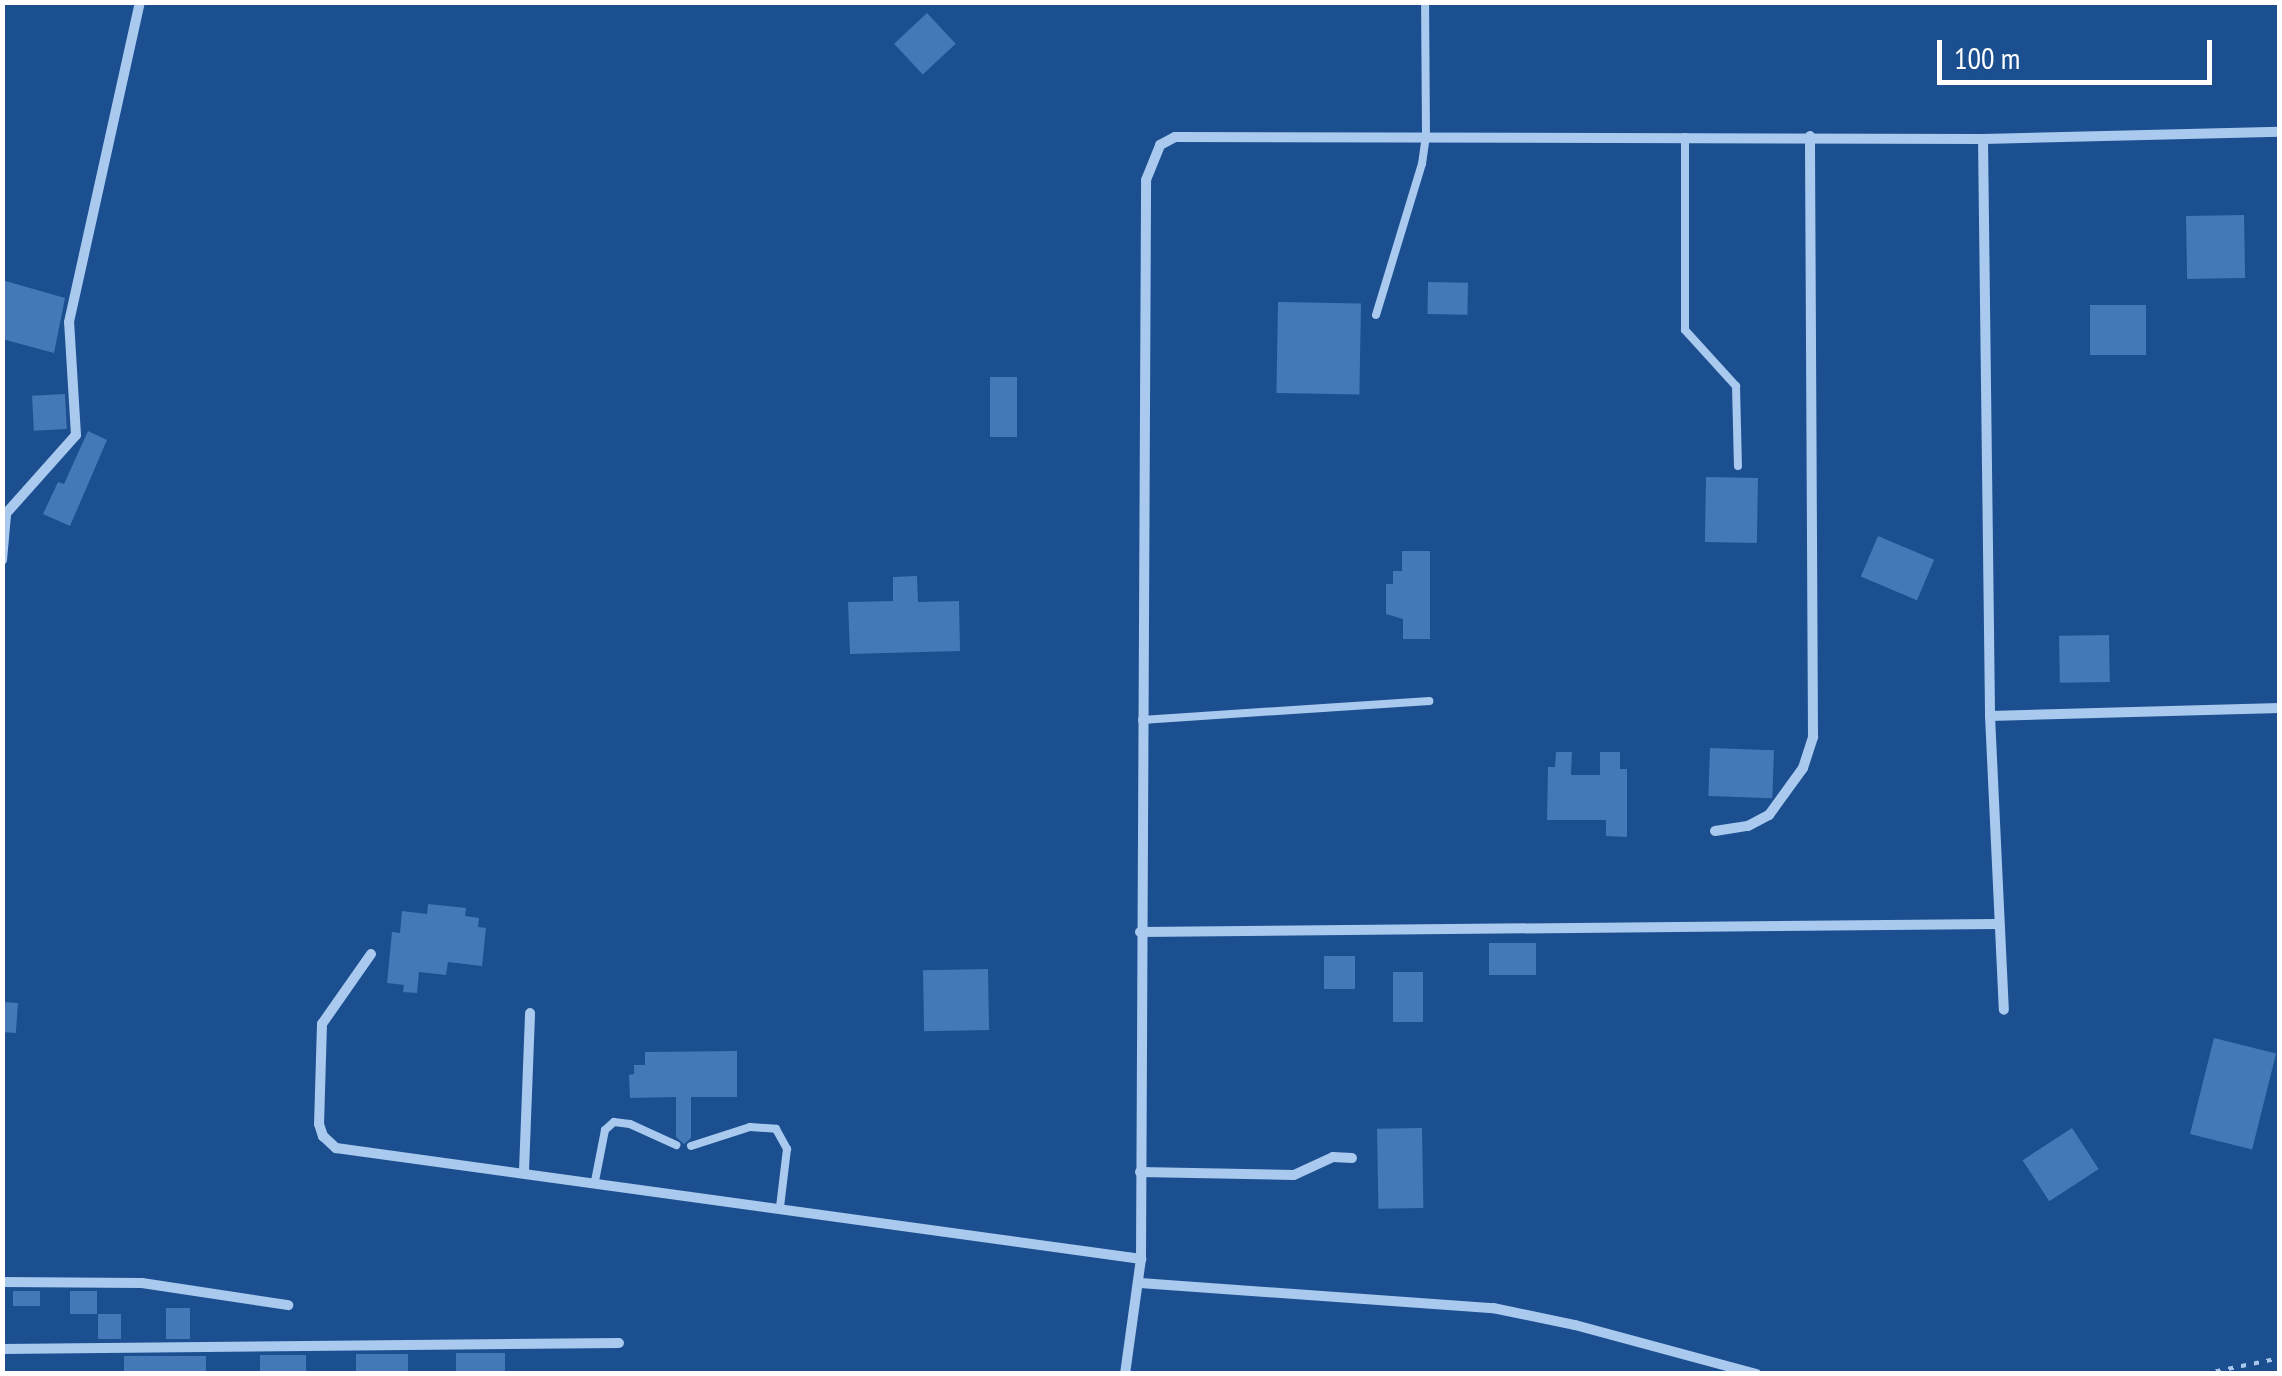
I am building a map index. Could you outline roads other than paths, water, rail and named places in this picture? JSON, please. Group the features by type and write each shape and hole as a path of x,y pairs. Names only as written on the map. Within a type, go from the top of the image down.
{"street":[{"path":"2,560 4,517 76,435 79,421 68,350 69,322 140,2"},
{"path":"1126,1374 1140,1284 1146,180 1154,153 1174,137 1686,135 1983,139 2280,132"},
{"path":"1716,831 1748,826 1769,815 1803,768 1813,737 1810,136"},
{"path":"1983,139 1990,716 1996,924 2004,1010"},
{"path":"1990,716 2280,708"},
{"path":"1140,932 1996,924"},
{"path":"371,954 322,1024 322,1136 336,1148 1140,1258"},
{"path":"524,1171 530,1013"},
{"path":"1140,1172 1294,1175 1333,1157 1352,1158"},
{"path":"2,1282 142,1283 288,1305"},
{"path":"1140,1284 1493,1308 1575,1325 1756,1374"},
{"path":"2,1349 618,1343"}],"lane":[{"path":"1376,316 1415,192 1426,136 1425,2"},
{"path":"1686,135 1685,330 1736,386 1738,466"},
{"path":"1142,720 1429,701"},
{"path":"596,1182 604,1135 614,1122 630,1124 676,1146"},
{"path":"691,1146 750,1127 776,1129 788,1149 780,1208"}]}
